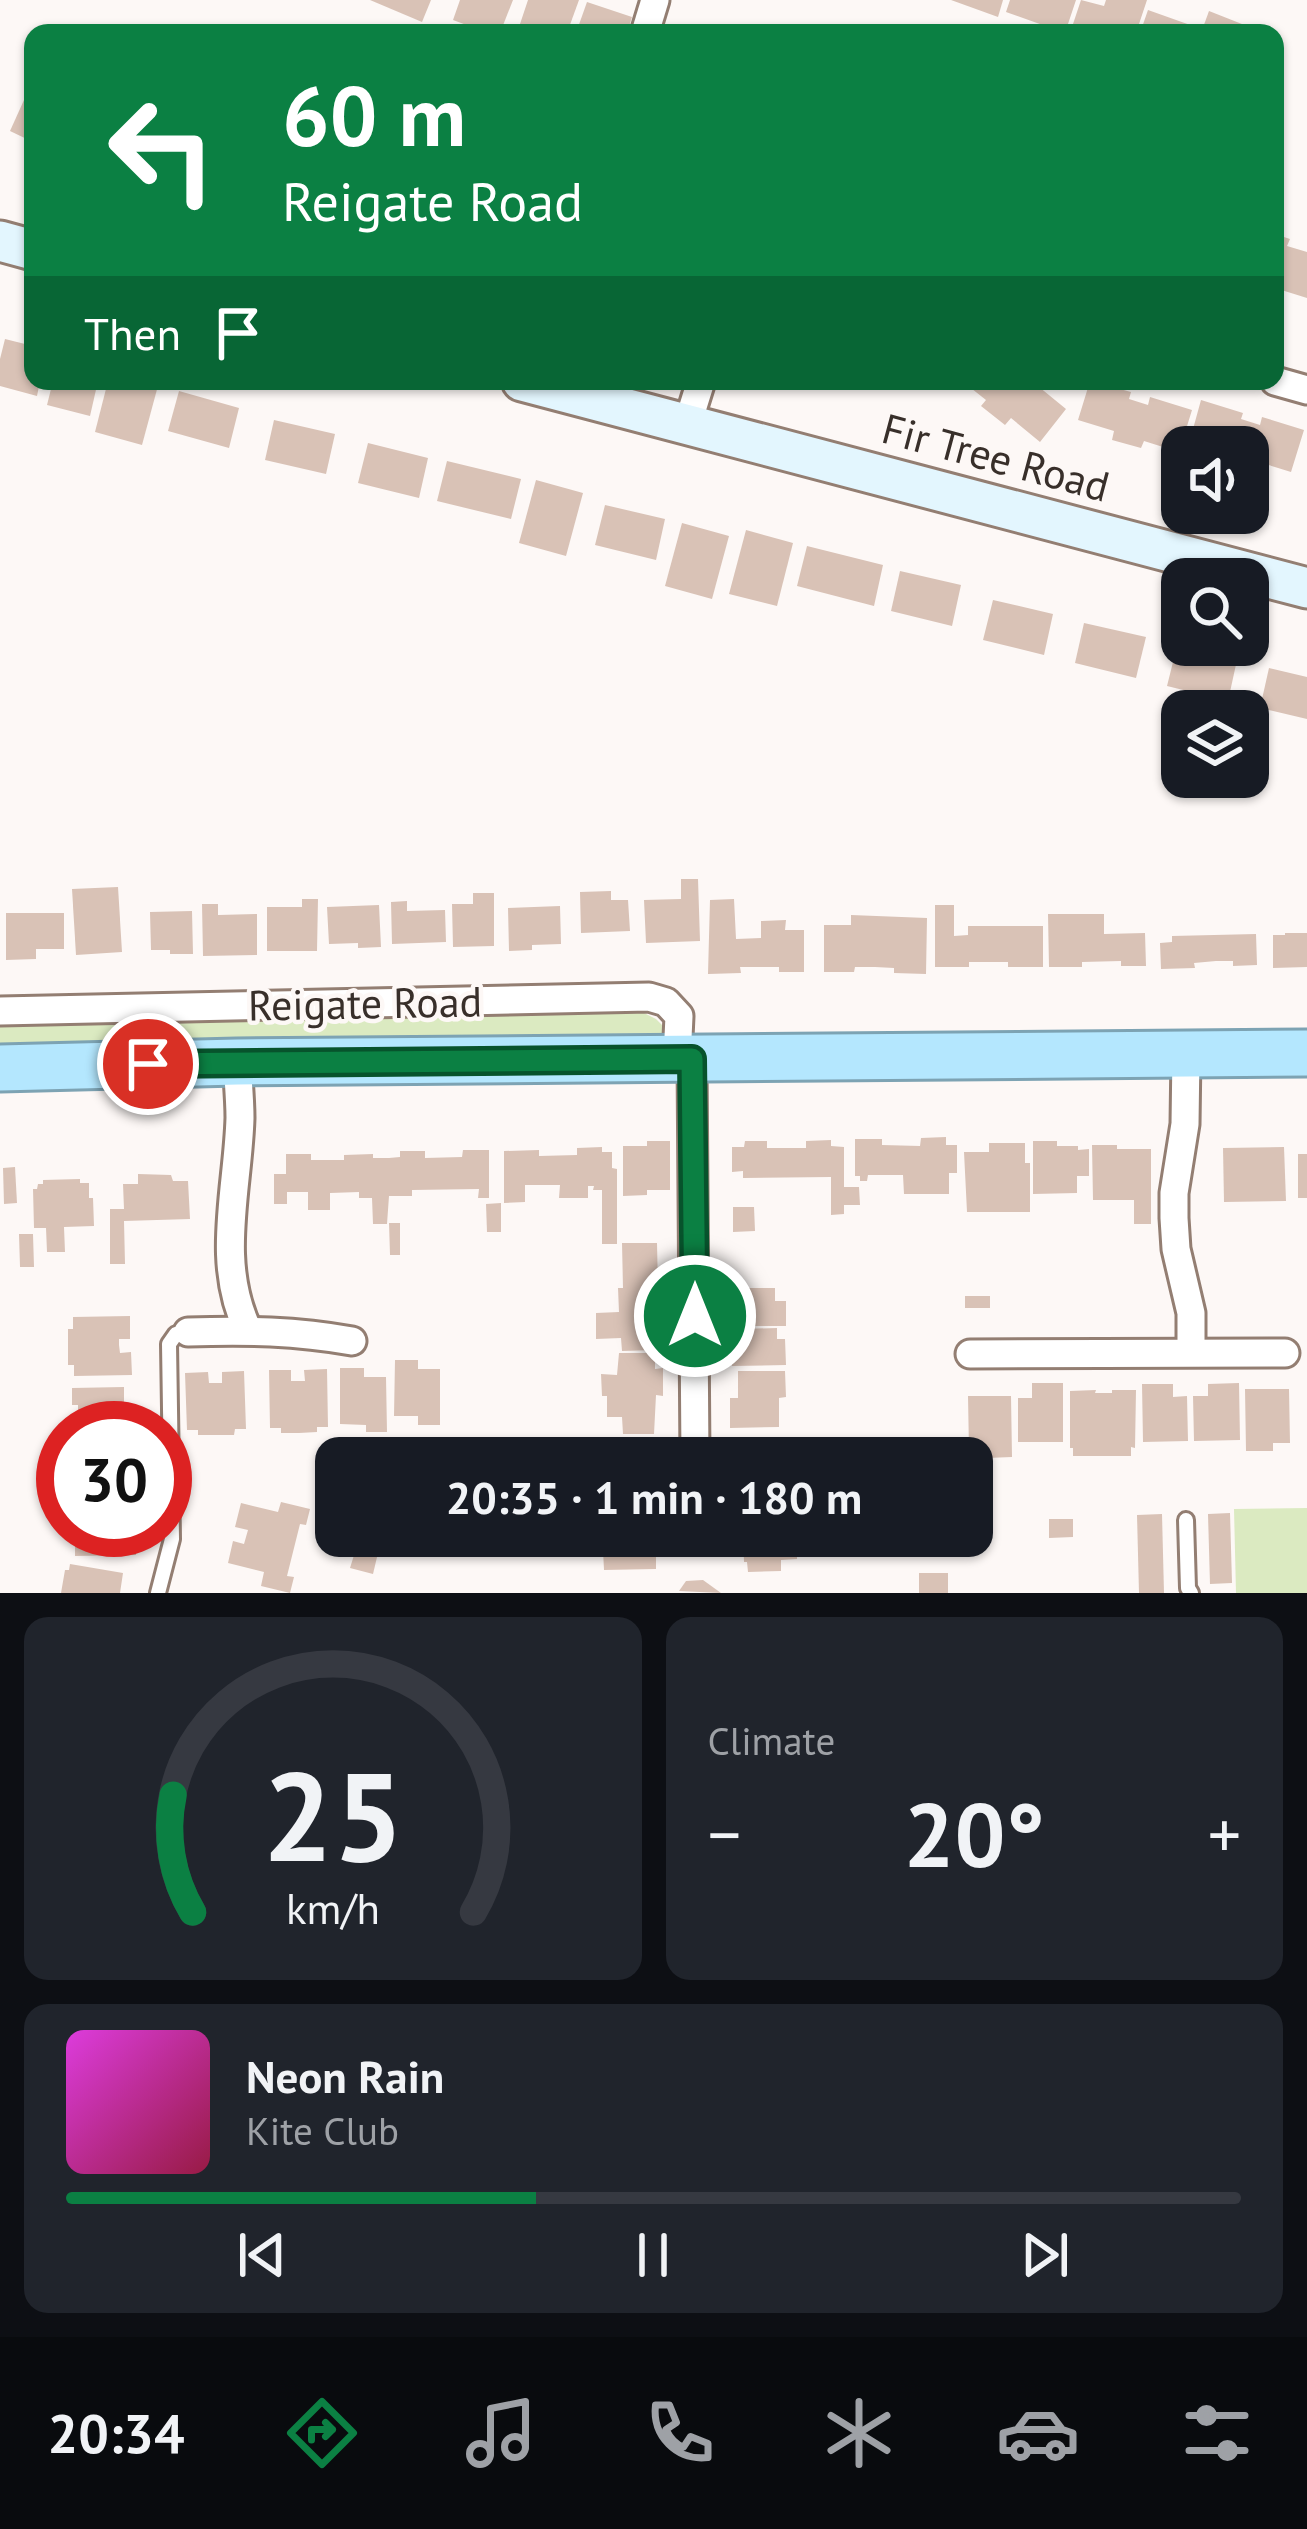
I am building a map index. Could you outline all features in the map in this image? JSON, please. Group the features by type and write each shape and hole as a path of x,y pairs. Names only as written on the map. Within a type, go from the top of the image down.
{"highway":[{"name":"Reigate Road","path":"0,1068 237,1061 1307,1053"}],"main road":[{"name":"Fir Tree Road","path":"556,390 1307,588"}],"street":[{"path":"687,425 698,390"},
{"name":"Reigate Road","path":"0,1011 649,997 666,1002 680,1016 685,1059"},
{"path":"1186,1054 1186,1124 1174,1218 1191,1313 1191,1352"},
{"path":"685,1059 694,1437"},
{"path":"237,1061 240,1118 229,1233 238,1309 248,1330"},
{"path":"188,1332 306,1332 352,1341"},
{"path":"970,1354 1285,1353"}],"lane":[{"path":"158,1593 172,1539 169,1344 176,1334 188,1332"},
{"path":"1186,1520 1191,1593"}],"green space":[{"path":"642,1012 665,1028 664,1035 653,1041 0,1049 0,1023"},
{"path":"1307,1508 1307,1593 1236,1593 1234,1509"}],"building":[{"path":"370,0 431,0 422,22"},
{"path":"460,0 513,0 504,24 453,20"},
{"path":"528,0 579,0 570,24 520,24"},
{"path":"951,0 1003,0 998,17"},
{"path":"1010,0 1076,0 1068,24 1040,24 1006,12"},
{"path":"1081,0 1104,6 1106,0 1147,0 1139,24 1073,24"},
{"path":"587,2 632,17 630,24 579,24"},
{"path":"1148,10 1187,24 1143,24"},
{"path":"1209,11 1242,24 1204,24"},
{"path":"24,100 24,138 10,131"},
{"path":"1284,237 1290,239 1287,246 1307,252 1307,298 1284,291"},
{"path":"5,339 24,344 24,390 38,390 37,396 0,386"},
{"path":"51,390 96,390 90,416 47,405"},
{"path":"106,390 157,390 142,445 95,432"},
{"path":"973,390 1043,390 1066,409 1040,442 1011,418 1005,425 981,406 986,400"},
{"path":"1087,390 1124,390 1131,392 1129,399 1148,405 1150,397 1192,410 1187,426 1161,426 1161,446 1144,441 1141,448 1112,440 1114,431 1078,420"},
{"path":"179,391 239,408 229,448 168,431"},
{"path":"1201,400 1243,413 1241,419 1260,425 1262,417 1304,430 1291,472 1269,465 1269,426 1194,426"},
{"path":"274,420 335,434 326,474 265,460"},
{"path":"368,443 428,458 419,498 358,483"},
{"path":"447,461 521,479 511,519 437,501"},
{"path":"536,480 583,493 566,556 519,543"},
{"path":"605,505 665,519 656,560 595,545"},
{"path":"682,523 729,536 712,599 665,586"},
{"path":"746,530 793,543 777,606 729,594"},
{"path":"807,546 883,565 874,606 797,586"},
{"path":"900,571 961,585 952,626 891,611"},
{"path":"993,600 1053,614 1044,655 983,640"},
{"path":"1084,623 1146,637 1136,678 1075,663"},
{"path":"1172,666 1236,666 1230,690 1167,686"},
{"path":"1269,668 1307,677 1307,719 1269,710 1269,690 1264,690"},
{"path":"681,879 698,879 700,941 646,943 644,900 681,899"},
{"path":"118,887 122,952 76,955 72,889"},
{"path":"611,891 611,900 628,900 630,931 581,933 580,892"},
{"path":"473,893 494,893 494,946 453,947 452,904 473,904"},
{"path":"302,899 318,899 317,951 267,951 267,907 302,907"},
{"path":"734,899 736,939 761,938 761,921 786,920 785,930 804,930 804,972 740,967 741,973 708,974 710,900"},
{"path":"407,901 407,911 445,910 446,942 392,944 391,902"},
{"path":"202,904 218,904 218,915 257,914 257,955 203,956"},
{"path":"379,905 381,947 329,944 327,907"},
{"path":"935,905 954,905 954,936 968,935 968,926 1043,926 1043,967 969,962 969,967 935,967"},
{"path":"560,906 561,944 509,951 508,908"},
{"path":"192,911 193,954 151,950 150,912"},
{"path":"6,913 64,913 64,949 36,949 36,959 6,960"},
{"path":"1048,914 1104,914 1104,934 1145,933 1146,966 1121,966 1121,961 1049,967"},
{"path":"851,915 927,918 926,974 875,967 824,972 824,925 851,925"},
{"path":"1307,933 1307,967 1273,968 1273,935"},
{"path":"1256,934 1257,965 1216,961 1194,963 1195,968 1161,969 1160,943 1172,942 1172,936"},
{"path":"946,1137 946,1145 957,1145 957,1173 949,1173 949,1194 904,1194 903,1175 868,1175 867,1181 855,1176 855,1139 920,1146 921,1138"},
{"path":"831,1140 831,1146 844,1147 844,1187 859,1187 860,1205 844,1205 844,1214 831,1215 831,1177 743,1178 743,1171 732,1172 732,1147 744,1147 745,1141 767,1141 767,1148 806,1148 806,1141"},
{"path":"647,1141 670,1141 670,1190 623,1196 623,1146 647,1146"},
{"path":"1033,1141 1089,1149 1089,1176 1077,1176 1077,1193 1033,1194"},
{"path":"989,1143 1025,1143 1030,1212 967,1212 964,1152 989,1152"},
{"path":"1092,1145 1151,1149 1151,1224 1134,1224 1134,1200 1093,1200"},
{"path":"602,1147 602,1152 612,1152 612,1168 617,1169 617,1244 602,1244 602,1190 593,1190 594,1186 588,1186 588,1198 559,1198 560,1185 525,1185 525,1202 504,1203 504,1151 577,1155 577,1148"},
{"path":"1284,1147 1286,1201 1224,1202 1223,1148"},
{"path":"463,1150 489,1150 489,1198 478,1198 479,1189 412,1190 412,1196 389,1196 387,1224 373,1224 372,1198 359,1198 359,1192 330,1193 330,1210 308,1210 308,1192 287,1192 287,1204 274,1204 274,1174 286,1174 286,1154 344,1160 344,1155 400,1157 400,1151 425,1151 425,1158 462,1157"},
{"path":"1298,1154 1307,1154 1307,1198 1298,1198"},
{"path":"15,1167 17,1203 4,1204 3,1168"},
{"path":"138,1174 188,1181 190,1219 124,1221 125,1264 110,1264 110,1209 124,1209 123,1184 138,1184"},
{"path":"80,1179 80,1183 89,1183 94,1226 64,1227 65,1252 47,1252 46,1228 34,1228 33,1189 43,1180"},
{"path":"501,1203 501,1232 487,1232 486,1204"},
{"path":"733,1207 754,1207 755,1231 733,1232"},
{"path":"389,1223 400,1223 400,1255 390,1255"},
{"path":"19,1234 33,1234 34,1267 20,1267"},
{"path":"622,1243 657,1243 658,1288 668,1287 668,1312 659,1312 655,1350 622,1351 621,1338 596,1339 596,1313 619,1312"},
{"path":"742,1288 775,1288 775,1301 786,1301 786,1326 732,1326 733,1300 742,1300"},
{"path":"965,1296 990,1296 990,1308 965,1308"},
{"path":"130,1316 130,1339 119,1339 119,1345 120,1353 131,1352 132,1375 74,1376 74,1365 68,1365 68,1329 73,1329 73,1317"},
{"path":"777,1328 777,1339 785,1339 786,1365 732,1366 732,1339 743,1339 742,1329"},
{"path":"619,1353 655,1353 655,1369 663,1368 663,1396 656,1395 654,1434 623,1434 622,1417 607,1417 601,1374 617,1375"},
{"path":"395,1360 418,1360 418,1369 440,1369 440,1425 418,1425 418,1416 394,1416"},
{"path":"340,1368 364,1368 364,1377 386,1377 387,1432 340,1424"},
{"path":"327,1369 328,1427 299,1433 270,1428 269,1370 291,1370 291,1381 305,1381 304,1370"},
{"path":"244,1371 246,1429 235,1429 234,1435 198,1435 198,1430 192,1430 185,1373 208,1372 209,1383 222,1383 222,1372"},
{"path":"738,1371 785,1371 786,1397 779,1398 779,1427 730,1428 730,1398 738,1398"},
{"path":"1032,1383 1063,1383 1063,1442 1018,1442 1018,1398 1032,1398"},
{"path":"1239,1383 1240,1440 1194,1441 1193,1396 1208,1396 1208,1384"},
{"path":"1142,1384 1173,1384 1173,1397 1187,1396 1188,1441 1143,1442"},
{"path":"124,1387 124,1401 72,1401 72,1388"},
{"path":"1245,1389 1289,1389 1290,1443 1273,1443 1273,1451 1246,1451"},
{"path":"1136,1390 1131,1456 1073,1456 1070,1391"},
{"path":"968,1396 1011,1396 1012,1457 993,1458 993,1437 969,1437"},
{"path":"281,1502 310,1509 306,1525 300,1524 287,1576 294,1577 290,1593 261,1586 264,1572 228,1563 233,1541 244,1544 248,1530 235,1527 241,1503 278,1512"},
{"path":"1230,1513 1232,1583 1210,1584 1208,1514"},
{"path":"1162,1514 1164,1593 1139,1593 1137,1515"},
{"path":"1049,1519 1073,1519 1073,1537 1049,1538"},
{"path":"353,1557 377,1557 373,1574 350,1568"},
{"path":"603,1557 656,1557 656,1569 604,1570"},
{"path":"744,1557 797,1557 781,1560 781,1571 748,1572"},
{"path":"70,1564 123,1573 120,1593 61,1593"},
{"path":"919,1573 948,1573 948,1593 919,1593"},
{"path":"703,1580 721,1593 679,1591 686,1581"}],"route":[{"path":"148,1064 692,1059 695,1316"}]}
